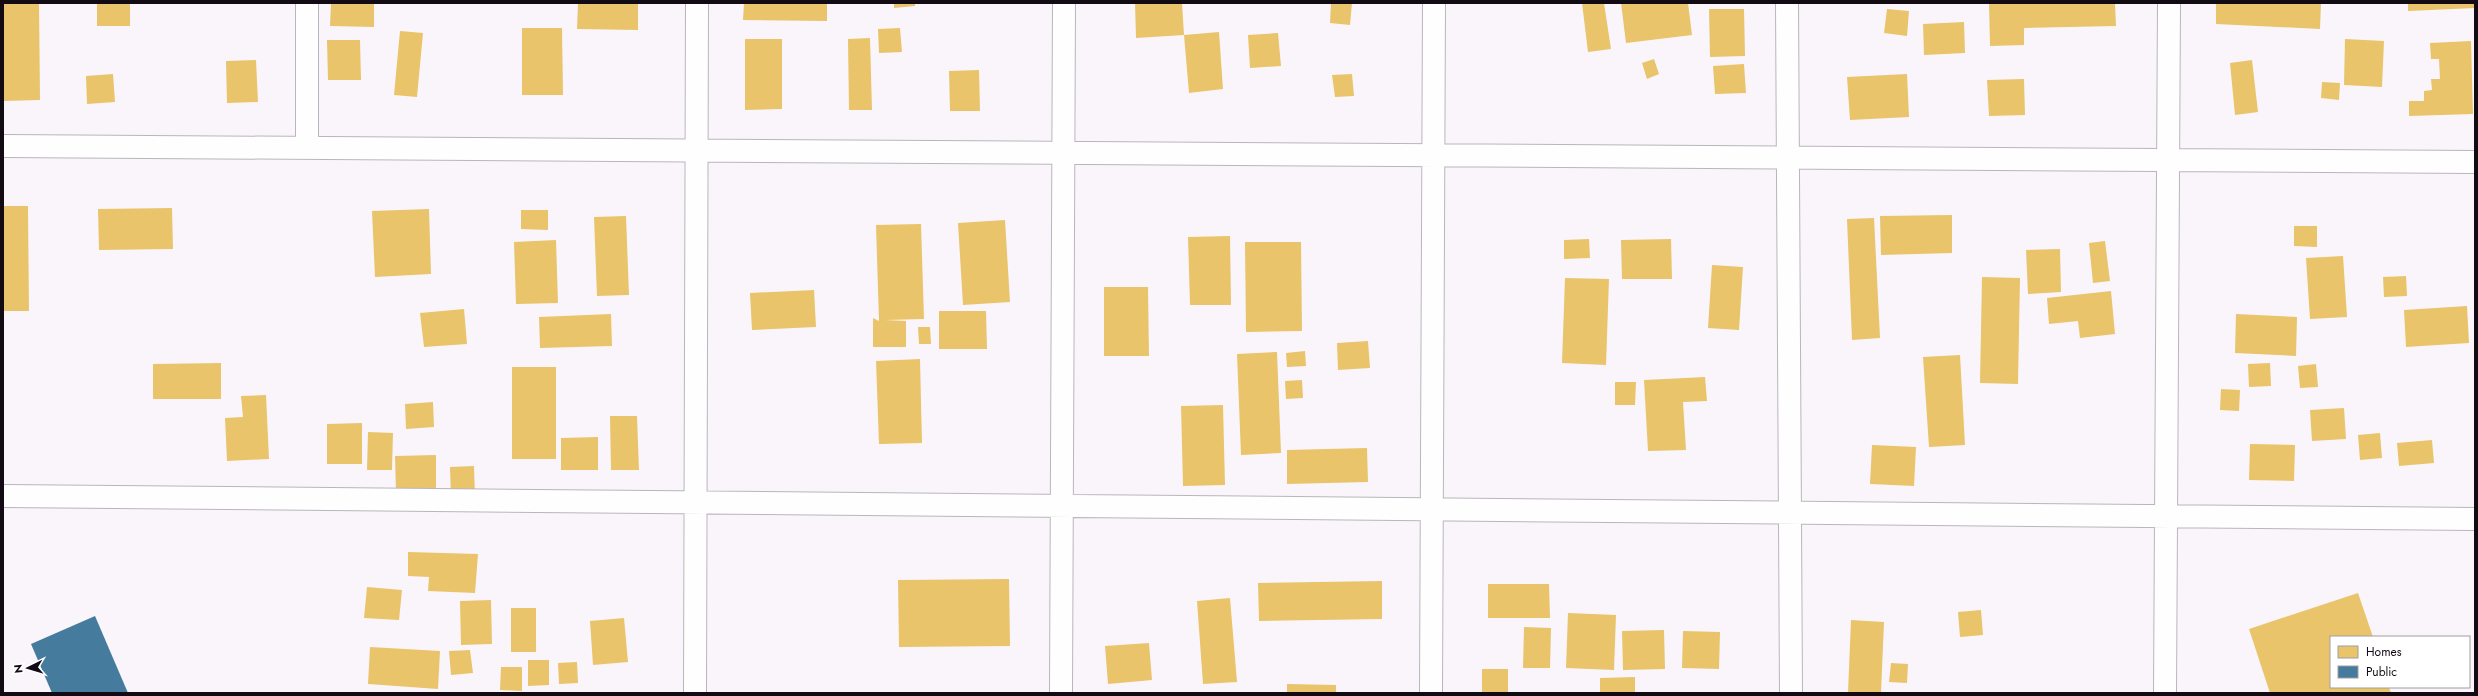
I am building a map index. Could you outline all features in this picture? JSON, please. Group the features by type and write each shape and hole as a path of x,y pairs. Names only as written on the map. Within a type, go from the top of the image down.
{"street":[{"path":"307,3 307,148"},
{"path":"695,693 697,3"},
{"path":"1061,693 1064,3"},
{"path":"1430,693 1434,3"},
{"path":"1788,3 1791,693"},
{"path":"2165,693 2169,3"},
{"path":"3,146 2475,162"},
{"path":"3,496 2475,519"}],"building: Homes":[{"path":"3,3 39,3 40,100 3,101"},
{"path":"97,3 130,3 130,26 97,26"},
{"path":"331,3 374,3 374,27 330,26"},
{"path":"578,3 638,3 638,30 577,29"},
{"path":"744,3 827,3 827,21 743,20"},
{"path":"894,3 915,3 915,6 894,8"},
{"path":"1135,3 1182,3 1184,35 1136,38"},
{"path":"1331,3 1352,3 1350,25 1330,23"},
{"path":"1582,3 1604,3 1611,49 1588,52"},
{"path":"1621,3 1688,3 1692,35 1626,43"},
{"path":"1989,3 2115,3 2116,26 2024,28 2024,45 1990,46"},
{"path":"2216,3 2321,3 2320,29 2216,24"},
{"path":"2408,3 2475,3 2475,8 2408,11"},
{"path":"1709,9 1744,9 1745,56 1710,57"},
{"path":"1887,9 1909,11 1907,36 1884,33"},
{"path":"1964,22 1965,53 1924,55 1923,24"},
{"path":"522,28 562,28 563,95 522,95"},
{"path":"900,28 902,52 879,53 878,29"},
{"path":"400,31 423,33 417,97 394,95"},
{"path":"1219,32 1223,89 1189,93 1184,35"},
{"path":"1278,33 1281,66 1250,68 1248,35"},
{"path":"870,38 872,110 849,110 848,39"},
{"path":"745,39 782,39 782,109 745,110"},
{"path":"2345,39 2384,41 2382,87 2344,85"},
{"path":"327,40 360,40 361,80 328,80"},
{"path":"2471,41 2473,114 2409,116 2409,101 2424,101 2424,91 2432,90 2431,79 2440,79 2439,59 2431,59 2430,43"},
{"path":"1654,59 1659,74 1647,79 1642,63"},
{"path":"256,60 258,102 227,103 226,61"},
{"path":"2252,60 2258,112 2235,115 2230,63"},
{"path":"1744,64 1746,93 1715,94 1713,66"},
{"path":"979,70 980,111 950,111 949,71"},
{"path":"113,74 115,102 87,104 86,76"},
{"path":"1352,74 1354,96 1335,97 1332,75"},
{"path":"1907,74 1909,117 1850,120 1847,77"},
{"path":"2024,79 2025,115 1989,116 1987,80"},
{"path":"2322,82 2340,83 2339,100 2321,98"},
{"path":"3,206 28,206 29,311 3,311"},
{"path":"172,208 173,249 99,250 98,209"},
{"path":"429,209 431,274 375,277 372,211"},
{"path":"521,210 548,210 548,230 521,229"},
{"path":"1952,215 1952,253 1881,255 1880,216"},
{"path":"626,216 629,295 597,296 594,217"},
{"path":"1874,218 1880,338 1852,340 1847,219"},
{"path":"1005,220 1010,302 963,305 958,223"},
{"path":"921,224 924,319 885,320 906,321 906,347 873,347 873,318 879,321 876,225"},
{"path":"2294,226 2317,226 2317,247 2294,246"},
{"path":"1230,236 1231,305 1190,305 1188,237"},
{"path":"1589,239 1590,258 1564,259 1564,240"},
{"path":"1671,239 1672,279 1622,279 1621,240"},
{"path":"556,240 558,303 516,304 514,242"},
{"path":"2105,241 2110,281 2093,283 2089,243"},
{"path":"1245,242 1301,242 1302,331 1246,332"},
{"path":"2060,249 2061,292 2028,294 2026,250"},
{"path":"2343,256 2347,317 2310,319 2306,258"},
{"path":"1712,265 1743,267 1739,330 1708,328"},
{"path":"2406,276 2407,296 2384,297 2383,277"},
{"path":"1982,277 2020,278 2018,384 1980,383"},
{"path":"1565,278 1609,279 1606,365 1562,363"},
{"path":"1104,287 1148,287 1149,356 1104,356"},
{"path":"814,290 816,327 752,330 750,293"},
{"path":"2111,291 2115,334 2080,338 2078,321 2049,324 2047,298"},
{"path":"2467,306 2469,343 2406,347 2404,310"},
{"path":"464,309 467,344 424,347 420,313"},
{"path":"939,311 986,311 987,349 939,349"},
{"path":"611,314 612,346 540,348 539,317"},
{"path":"2236,314 2297,317 2296,356 2235,353"},
{"path":"918,327 930,327 931,344 919,344"},
{"path":"1368,341 1370,368 1338,370 1337,343"},
{"path":"1305,351 1306,366 1287,367 1286,353"},
{"path":"1277,352 1281,453 1241,455 1237,354"},
{"path":"1960,355 1965,445 1929,447 1923,357"},
{"path":"920,359 922,443 879,444 876,361"},
{"path":"221,363 221,399 153,399 153,364"},
{"path":"2270,363 2271,386 2249,387 2248,364"},
{"path":"2316,364 2318,387 2300,388 2298,366"},
{"path":"512,367 556,367 556,459 512,459"},
{"path":"1705,377 1707,401 1683,402 1686,450 1648,451 1644,380"},
{"path":"1302,380 1303,398 1286,399 1285,381"},
{"path":"1615,382 1636,382 1635,405 1615,405"},
{"path":"2221,389 2240,390 2239,411 2220,410"},
{"path":"266,395 269,459 227,461 225,418 243,417 241,396"},
{"path":"433,402 434,427 406,429 405,404"},
{"path":"1223,405 1225,485 1183,486 1181,406"},
{"path":"2344,408 2346,439 2312,441 2310,410"},
{"path":"610,416 637,416 639,470 611,470"},
{"path":"362,423 362,464 327,464 327,424"},
{"path":"368,432 393,433 392,470 367,470"},
{"path":"2380,433 2382,458 2360,460 2358,435"},
{"path":"598,437 598,470 561,470 561,438"},
{"path":"2432,440 2434,463 2399,466 2397,443"},
{"path":"2250,444 2295,445 2294,481 2249,480"},
{"path":"1872,445 1916,447 1914,486 1870,484"},
{"path":"1367,448 1368,482 1287,484 1287,450"},
{"path":"436,455 436,491 396,492 395,456"},
{"path":"474,466 475,497 451,498 450,467"},
{"path":"408,552 478,554 475,593 428,591 429,577 408,576"},
{"path":"1009,579 1010,646 899,647 898,580"},
{"path":"1382,581 1382,619 1259,621 1258,583"},
{"path":"1488,584 1549,584 1550,618 1488,618"},
{"path":"367,587 402,590 399,620 364,618"},
{"path":"2358,593 2373,636 2330,636 2330,688 2389,688 2391,693 2270,693 2249,629"},
{"path":"1230,598 1237,682 1203,684 1197,601"},
{"path":"491,600 492,644 461,645 460,601"},
{"path":"511,608 536,608 536,652 511,652"},
{"path":"1981,610 1983,635 1960,637 1958,612"},
{"path":"1568,613 1616,615 1614,670 1566,668"},
{"path":"624,618 628,662 593,665 590,621"},
{"path":"1851,620 1884,622 1881,693 1848,693"},
{"path":"1524,627 1551,628 1550,668 1523,668"},
{"path":"1664,630 1665,669 1623,670 1622,631"},
{"path":"1683,631 1720,632 1719,669 1682,668"},
{"path":"1149,643 1152,680 1108,684 1105,646"},
{"path":"370,647 440,651 438,689 368,684"},
{"path":"470,650 473,673 451,675 449,651"},
{"path":"528,660 549,660 549,685 528,686"},
{"path":"577,662 578,683 559,684 558,663"},
{"path":"1891,663 1908,664 1907,683 1889,682"},
{"path":"501,667 522,667 522,691 500,690"},
{"path":"1482,669 1508,669 1508,693 1482,693"},
{"path":"1635,677 1635,693 1600,693 1600,678"},
{"path":"1287,684 1336,685 1336,693 1287,693"}],"building: Public":[{"path":"95,616 128,693 52,693 31,644"}]}
